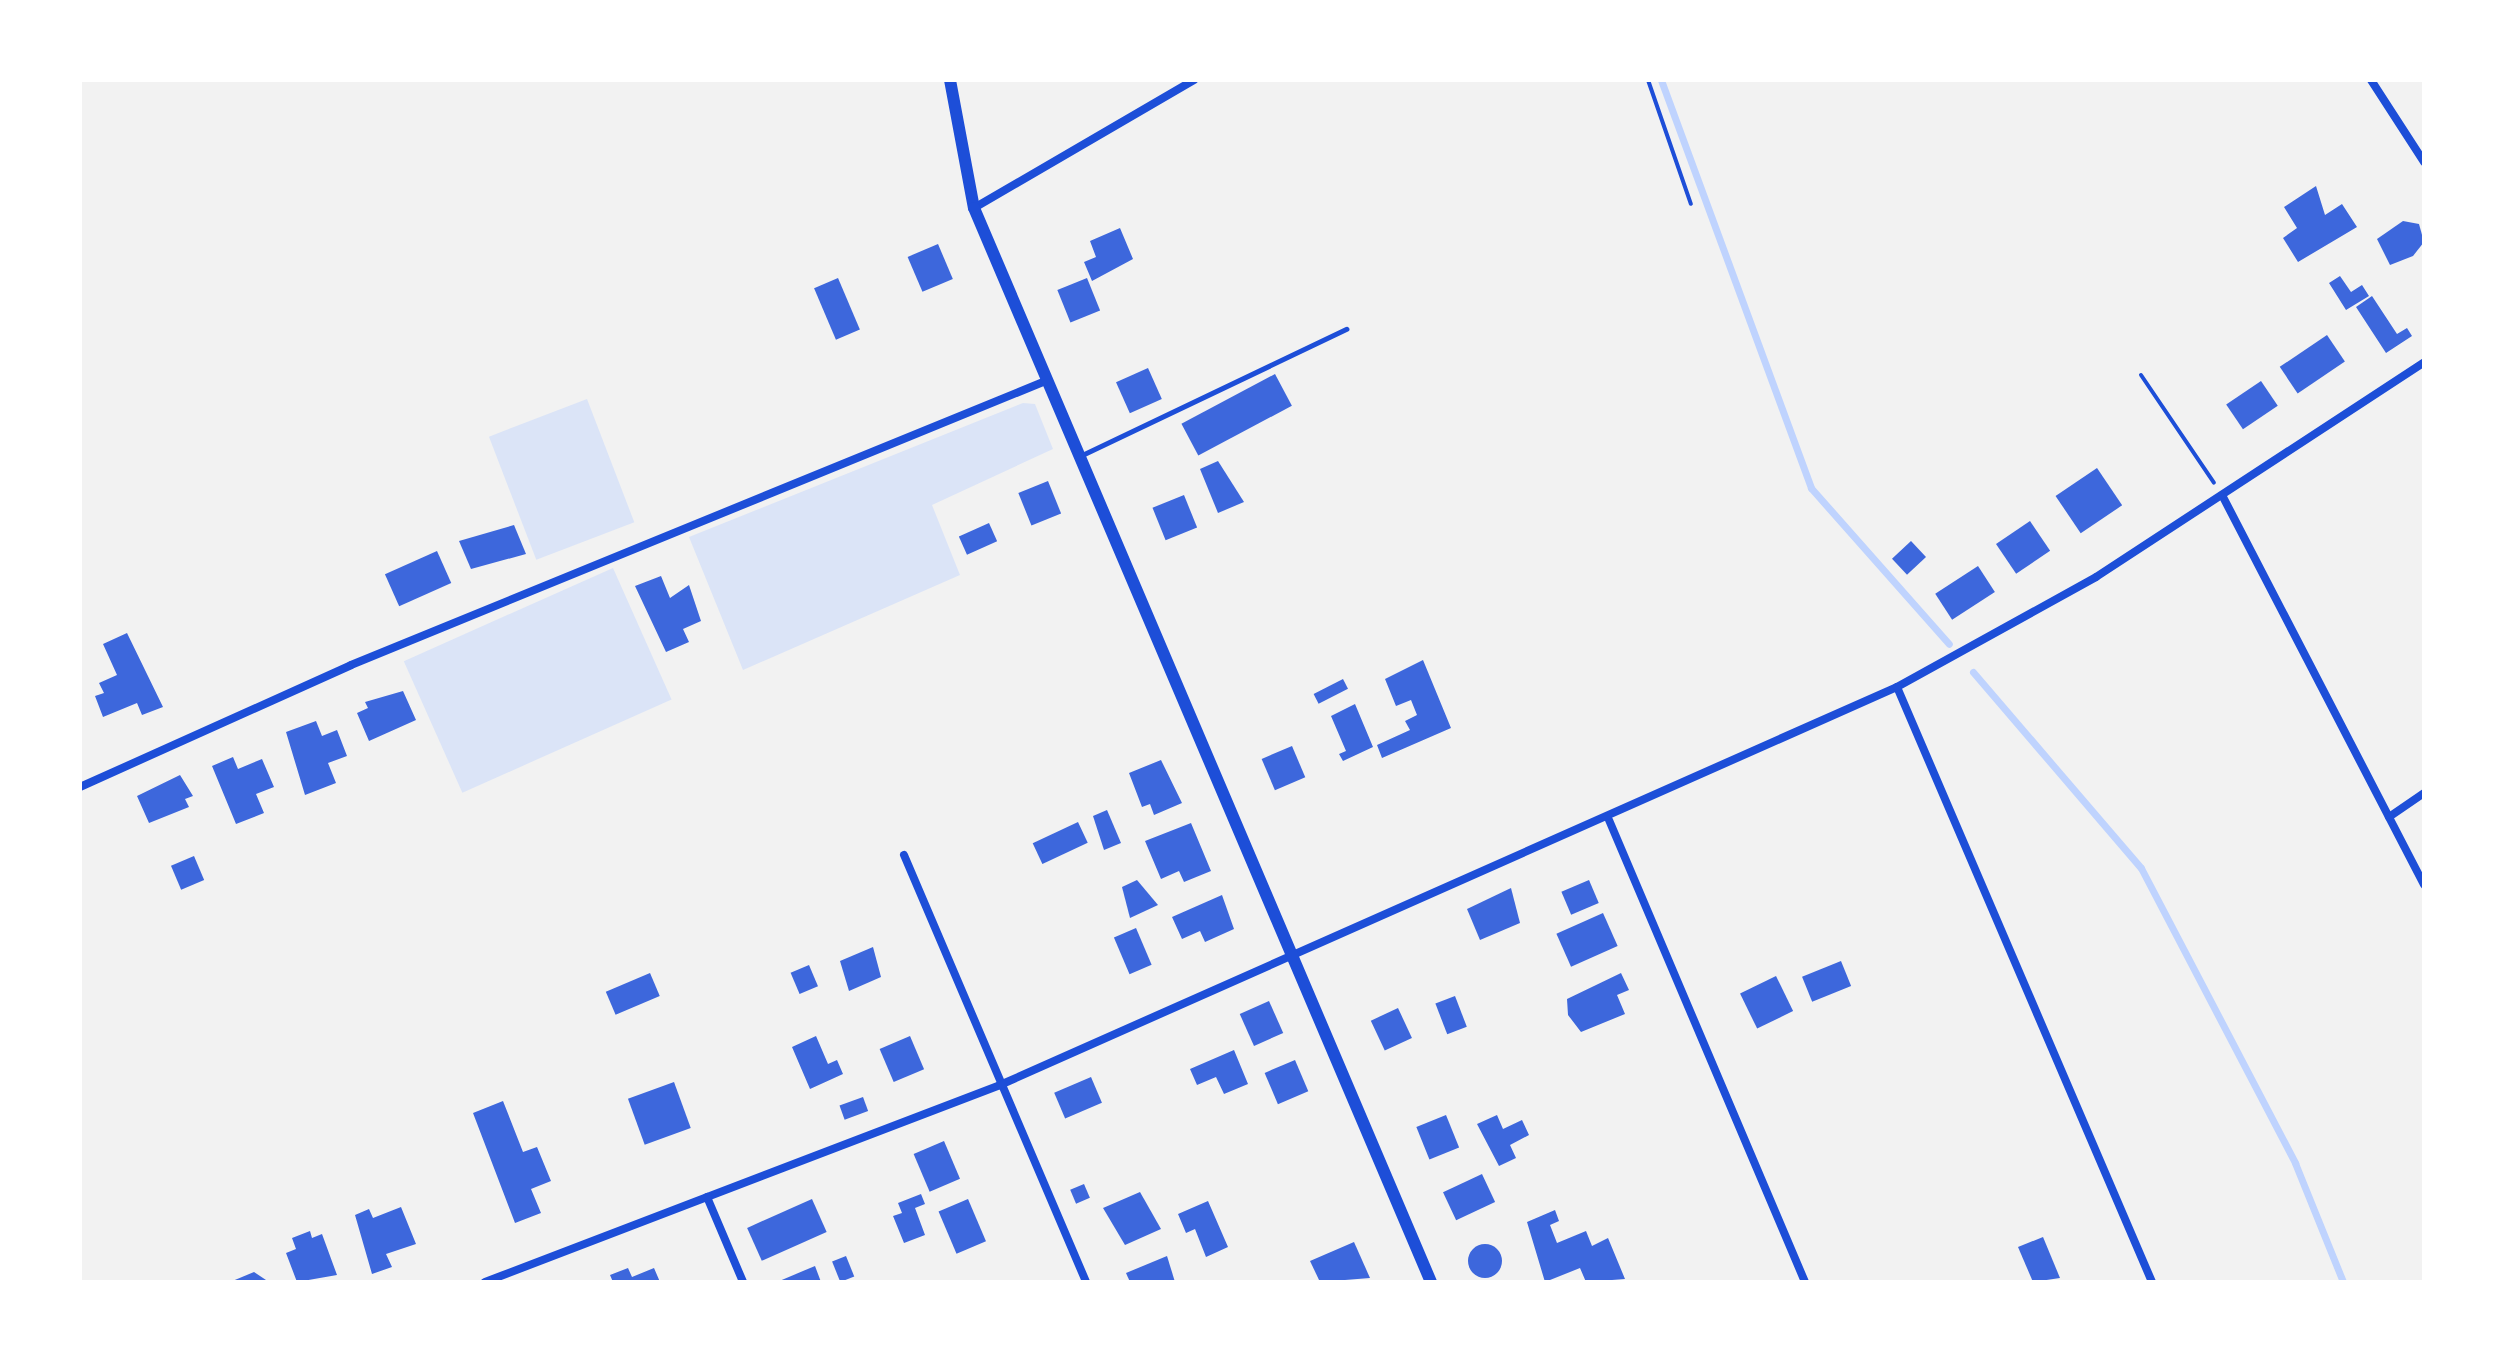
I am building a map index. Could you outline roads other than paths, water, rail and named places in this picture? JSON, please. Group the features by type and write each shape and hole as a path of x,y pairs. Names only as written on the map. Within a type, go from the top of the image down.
{"street":[{"path":"950,80 966,181 974,208 1431,1282"},
{"path":"974,208 1194,80"},
{"path":"2371,80 2424,162"},
{"path":"485,1282 1000,1085 1609,820 1897,687 2096,577 2424,362"},
{"path":"80,787 351,665 1048,380"},
{"path":"2222,495 2424,885"},
{"path":"1897,687 2152,1282"},
{"path":"2389,817 2424,793"},
{"path":"1609,820 1805,1282"},
{"path":"904,855 1086,1282"},
{"path":"707,1197 743,1282"}],"lane":[{"path":"1081,456 1346,329"}],"waterway":[{"path":"1661,80 1811,488 1949,644"},
{"path":"1973,672 2141,868 2295,1163 2343,1282"}]}
